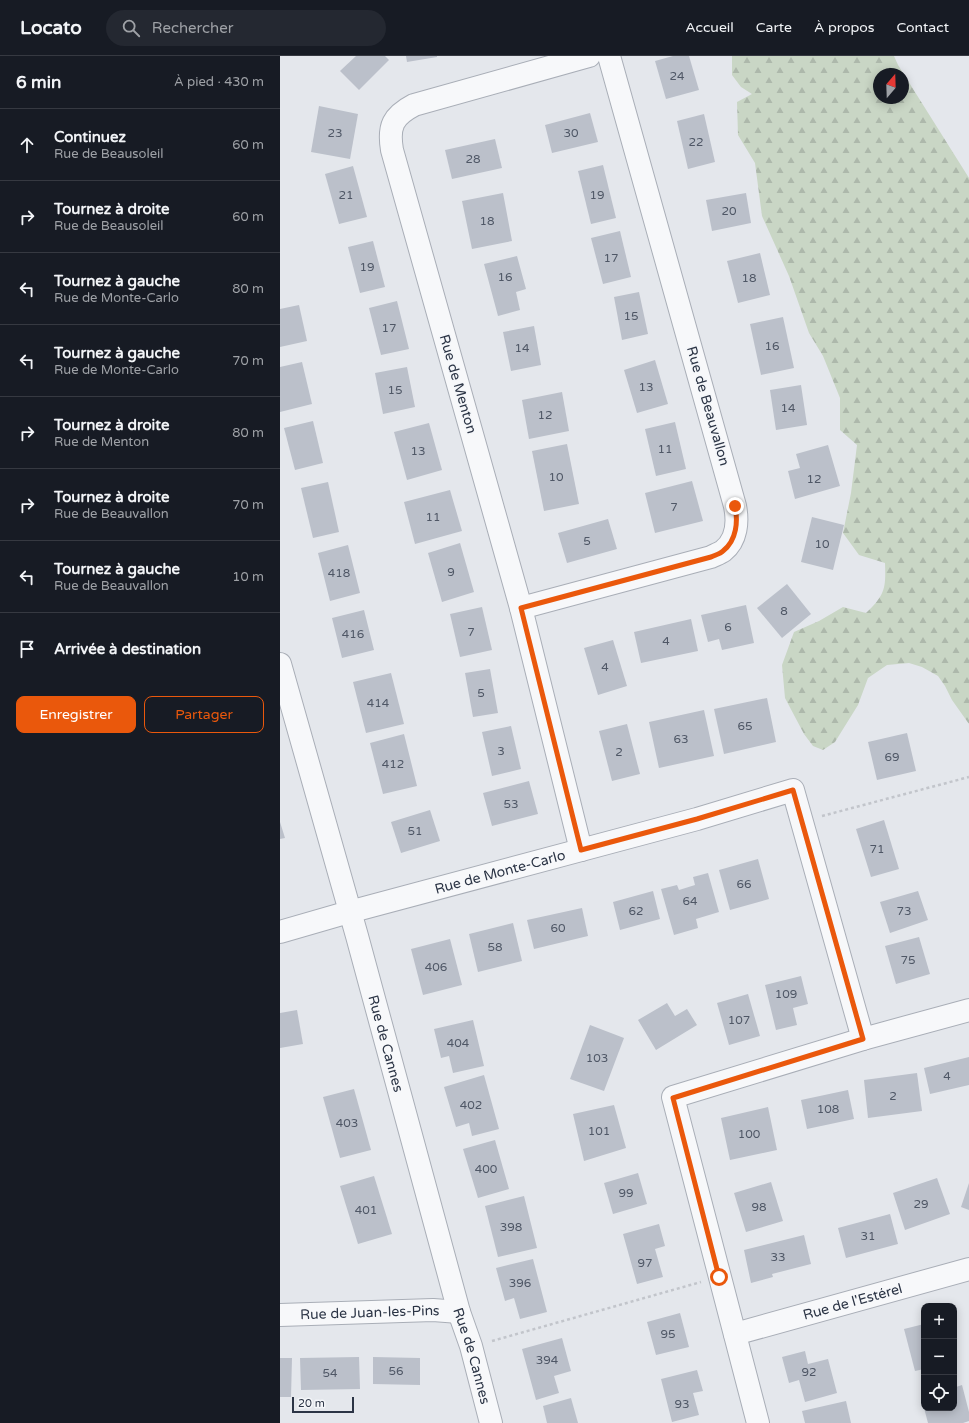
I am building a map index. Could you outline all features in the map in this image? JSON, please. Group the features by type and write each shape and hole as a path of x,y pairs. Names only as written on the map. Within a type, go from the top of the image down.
{"street":[{"name":"Rue de Menton","path":"581,850 521,608 392,150 390,137 393,122 403,111 414,105 589,56"},
{"name":"Rue de Beauvallon","path":"521,608 711,557 723,551 730,542 735,532 737,520 731,490 609,56"},
{"name":"Rue de Cannes","path":"280,664 459,1312 471,1346 491,1423"},
{"name":"Rue de Monte-Carlo","path":"280,932 349,912 697,819 793,790 863,1039"},
{"path":"758,1423 673,1098 863,1039 969,1010"},
{"name":"Rue de l'Estérel","path":"735,1334 969,1269"},
{"name":"Rue de Juan-les-Pins","path":"280,1315 434,1310 459,1312"}],"path":[{"path":"802,822 969,777"},
{"path":"487,1342 719,1277"}],"green space":[{"path":"732,56 894,56 900,68 873,68 873,104 909,104 909,83 969,178 969,724 952,700 938,676 922,667 909,663 887,665 868,678 858,705 835,742 823,750 813,746 804,734 785,698 782,665 794,632 819,621 843,607 866,613 881,596 883,591 885,563 859,555 843,533 851,493 857,445 840,430 840,398 823,356 809,333 789,276 762,216 755,163 738,135 737,102 752,94 741,87 732,75"}],"building":[{"path":"356,56 385,56 389,60 359,90 340,71"},
{"path":"406,56 437,56 437,57 407,62"},
{"path":"673,56 689,56 699,90 666,99 655,61"},
{"path":"319,106 358,114 350,159 311,152"},
{"path":"590,113 598,142 552,153 545,125"},
{"path":"704,114 715,162 688,169 677,121"},
{"path":"495,139 502,168 452,179 445,150"},
{"path":"603,165 616,218 591,224 578,171"},
{"path":"353,166 367,217 339,224 325,174"},
{"path":"503,193 512,241 472,249 462,201"},
{"path":"746,193 751,223 712,231 706,200"},
{"path":"620,231 631,277 603,284 591,238"},
{"path":"373,241 385,287 360,293 348,247"},
{"path":"760,253 770,295 738,303 727,261"},
{"path":"517,256 526,289 516,292 520,310 498,316 484,264"},
{"path":"639,292 648,334 622,340 614,297"},
{"path":"397,301 409,349 381,355 369,308"},
{"path":"299,305 307,341 280,347 280,309"},
{"path":"783,317 794,368 761,375 750,324"},
{"path":"534,326 541,365 511,371 503,332"},
{"path":"655,360 668,404 637,413 624,370"},
{"path":"302,362 312,404 280,412 280,367"},
{"path":"407,367 415,407 383,414 375,373"},
{"path":"801,385 807,425 776,430 770,390"},
{"path":"562,392 569,431 529,439 522,400"},
{"path":"313,421 323,463 295,470 284,428"},
{"path":"675,422 686,469 656,476 645,429"},
{"path":"429,423 442,470 407,480 394,432"},
{"path":"567,444 579,504 544,511 532,451"},
{"path":"828,445 840,486 795,499 788,471 800,468 796,454"},
{"path":"692,481 703,521 655,533 645,493"},
{"path":"328,482 339,532 313,538 301,488"},
{"path":"450,490 462,531 415,544 404,502"},
{"path":"812,517 844,525 833,570 801,562"},
{"path":"608,519 617,549 567,563 558,533"},
{"path":"460,543 474,592 442,602 428,553"},
{"path":"348,545 360,593 330,601 318,553"},
{"path":"787,584 811,614 782,638 757,608"},
{"path":"746,605 754,643 722,650 719,639 708,642 701,615"},
{"path":"482,607 492,650 460,657 450,614"},
{"path":"364,610 374,650 342,658 332,618"},
{"path":"691,619 698,651 641,663 634,632"},
{"path":"613,640 627,686 598,695 584,648"},
{"path":"490,669 498,713 473,717 465,673"},
{"path":"391,673 404,724 366,733 353,682"},
{"path":"767,698 776,742 724,754 714,709"},
{"path":"704,710 714,756 659,768 649,722"},
{"path":"627,724 640,774 612,781 599,731"},
{"path":"511,726 521,769 492,776 482,732"},
{"path":"907,733 916,771 877,780 868,742"},
{"path":"404,734 417,786 383,794 370,743"},
{"path":"529,781 538,814 492,826 483,793"},
{"path":"430,810 440,841 401,853 391,822"},
{"path":"884,820 899,869 871,877 856,829"},
{"path":"280,822 285,838 280,839"},
{"path":"758,859 769,899 730,910 719,870"},
{"path":"708,873 719,912 696,919 698,928 674,935 661,889 677,885 679,890 695,885 693,877"},
{"path":"653,891 660,919 620,930 613,902"},
{"path":"918,891 928,920 890,933 880,902"},
{"path":"582,908 588,936 534,949 527,920"},
{"path":"513,923 522,961 478,972 469,934"},
{"path":"919,937 930,974 896,984 885,946"},
{"path":"450,939 462,985 423,995 411,949"},
{"path":"801,976 808,1004 793,1008 797,1025 776,1030 765,985"},
{"path":"748,994 760,1036 729,1045 717,1003"},
{"path":"667,1003 675,1016 687,1009 697,1025 656,1050 638,1020"},
{"path":"297,1010 303,1044 280,1048 280,1013"},
{"path":"473,1020 484,1066 453,1073 449,1056 441,1058 434,1029"},
{"path":"590,1025 624,1038 604,1091 570,1079"},
{"path":"969,1057 969,1085 930,1094 924,1068"},
{"path":"917,1073 922,1111 868,1118 864,1080"},
{"path":"484,1075 499,1129 472,1136 469,1123 456,1127 444,1087"},
{"path":"354,1089 371,1150 340,1158 323,1097"},
{"path":"848,1090 854,1119 807,1129 801,1100"},
{"path":"614,1105 626,1148 584,1161 573,1114"},
{"path":"768,1107 777,1150 730,1160 721,1118"},
{"path":"495,1140 509,1189 478,1198 463,1149"},
{"path":"638,1173 647,1204 613,1214 604,1183"},
{"path":"374,1176 392,1234 358,1244 340,1186"},
{"path":"937,1178 950,1214 905,1230 893,1193"},
{"path":"771,1182 783,1221 746,1232 734,1193"},
{"path":"969,1183 969,1210 961,1207"},
{"path":"524,1196 537,1248 498,1257 485,1206"},
{"path":"890,1214 898,1244 846,1258 838,1228"},
{"path":"659,1224 665,1246 655,1249 663,1277 637,1284 623,1234"},
{"path":"804,1235 811,1264 772,1274 773,1277 751,1283 744,1250"},
{"path":"533,1259 547,1312 520,1319 514,1298 505,1301 496,1268"},
{"path":"680,1313 689,1347 656,1355 647,1322"},
{"path":"921,1325 921,1370 915,1371 904,1329"},
{"path":"562,1338 571,1371 554,1376 559,1393 536,1400 522,1349"},
{"path":"805,1351 808,1364 828,1359 837,1393 805,1402 799,1380 789,1383 782,1357"},
{"path":"359,1357 360,1389 301,1390 300,1358"},
{"path":"373,1357 420,1358 420,1385 373,1384"},
{"path":"280,1358 292,1358 291,1397 280,1397"},
{"path":"697,1370 703,1391 693,1393 699,1415 672,1422 661,1379"},
{"path":"962,1385 969,1412 969,1421 963,1423 928,1423 925,1411 957,1411 957,1387"},
{"path":"571,1398 578,1423 547,1423 543,1406"},
{"path":"846,1401 851,1423 805,1423 802,1411"}],"route":[{"path":"719,1277 673,1098 863,1039 793,790 697,819 581,850 521,608 711,557 723,551 735,532 737,520 735,506"}]}
